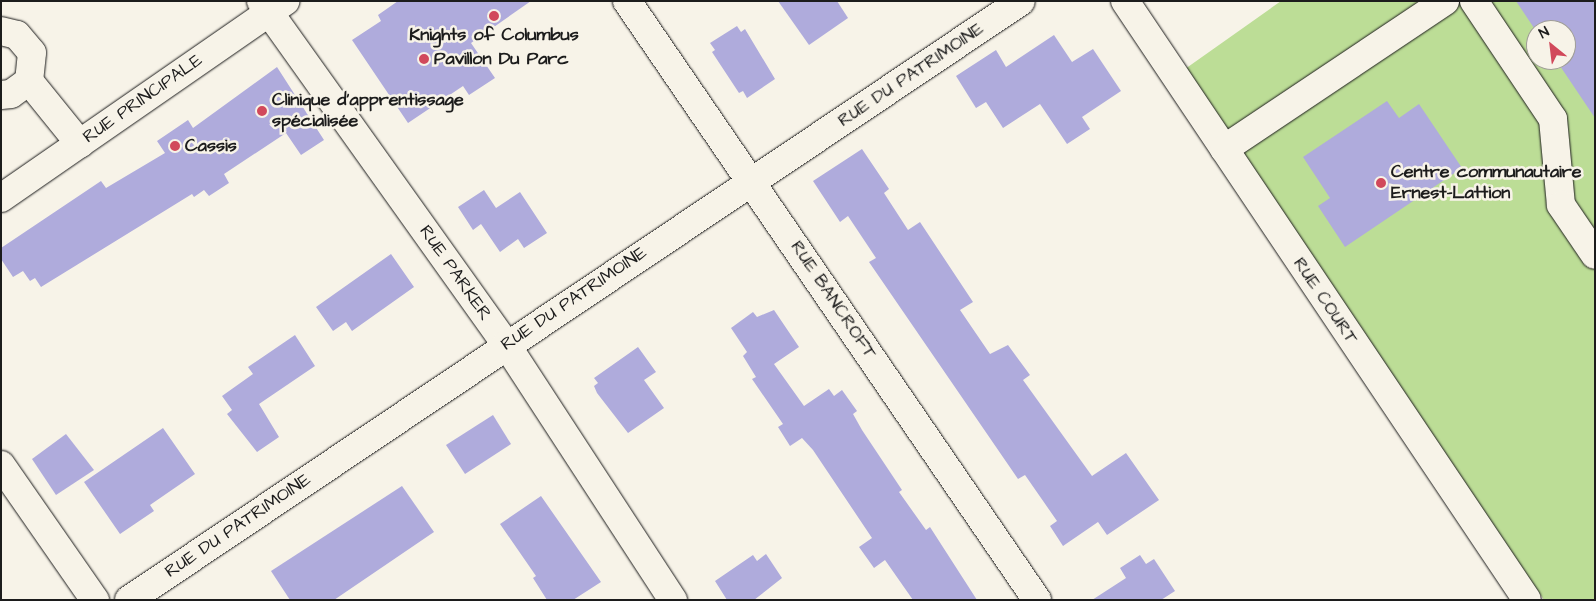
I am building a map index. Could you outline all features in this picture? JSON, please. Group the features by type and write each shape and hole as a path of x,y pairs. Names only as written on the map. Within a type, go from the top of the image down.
{"street":[{"name":"RUE BANCROFT","path":"627,1 1038,600"},
{"name":"RUE DU PATRIMOINE","path":"128,600 506,344 1021,1"},
{"name":"RUE COURT","path":"1126,1 1527,600"},
{"path":"1224,149 1445,1"},
{"path":"1474,1 1553,119 1562,205 1595,254"},
{"name":"RUE PRINCIPALE","path":"1,198 80,144 272,5"},
{"name":"RUE PARKER","path":"272,5 506,344 673,600"},
{"path":"1,31 17,34 32,53 29,81 80,144"},
{"path":"1,95 12,94 29,81"},
{"path":"1,465 95,600"}],"green space":[{"path":"1281,1 1595,1 1595,600 1544,600 1185,69"}],"building":[{"name":"Pavillon Du Parc","path":"398,1 531,1 471,43 495,78 469,95 463,86 408,123 352,40 381,21 378,15"},
{"path":"778,1 837,1 848,18 809,45"},
{"path":"1516,1 1595,1 1595,118 1563,70 1576,70 1576,20 1529,20"},
{"path":"737,26 741,32 745,29 775,79 747,98 743,91 739,93 712,52 715,50 710,43"},
{"path":"1054,35 1072,62 1093,49 1121,91 1082,117 1090,129 1067,144 1040,104 1003,128 986,102 976,108 956,76 996,50 1006,67"},
{"path":"277,67 324,140 301,155 286,133 224,174 229,183 209,196 204,190 194,197 192,194 41,287 35,278 30,281 23,271 13,277 1,259 1,248 101,181 106,188 165,153 157,141 188,120 193,128"},
{"name":"Centre communautaire Ernest-Lattion","path":"1387,101 1399,118 1419,104 1462,168 1345,247 1318,206 1330,198 1303,157"},
{"path":"862,149 889,189 884,193 908,230 920,222 973,302 960,310 990,354 1008,345 1030,375 1023,380 1092,476 1126,453 1159,500 1107,535 1098,522 1063,546 1050,526 1057,521 1025,475 1018,479 869,262 876,258 848,216 840,222 813,181"},
{"path":"484,190 496,208 520,192 547,233 524,248 518,239 500,252 481,224 473,230 458,207"},
{"path":"391,254 414,287 352,331 346,322 333,331 316,307"},
{"path":"774,310 799,347 774,364 804,406 829,389 834,396 842,390 857,411 853,414 862,430 902,490 899,492 926,530 930,527 977,600 913,600 885,560 874,568 859,547 872,538 813,450 802,438 790,446 778,427 783,424 752,379 756,377 743,356 747,352 731,328 753,312 757,317"},
{"path":"295,335 315,366 259,404 279,437 257,452 227,414 232,410 222,396 253,374 248,367"},
{"path":"638,347 656,372 644,380 664,408 628,433 597,393 594,386 598,383 594,378"},
{"path":"493,415 511,444 465,474 446,445"},
{"path":"163,428 195,474 150,505 154,511 120,534 84,482"},
{"path":"66,434 94,470 56,495 32,459"},
{"path":"402,486 434,532 334,600 290,600 271,571"},
{"path":"541,496 601,582 573,600 547,600 533,578 536,576 500,524"},
{"path":"766,554 782,578 754,600 727,600 715,581 753,555 757,561"},
{"path":"1140,555 1146,564 1154,559 1175,591 1161,600 1092,600 1126,578 1120,568"}],"place":[{"name":"Knights of Columbus","path":"494,16"},
{"name":"Pavillon Du Parc","path":"424,59"},
{"name":"Clinique d'apprentissage spécialisée","path":"262,111"},
{"name":"Cassis","path":"175,146"},
{"name":"Centre communautaire Ernest-Lattion","path":"1381,183"}]}
